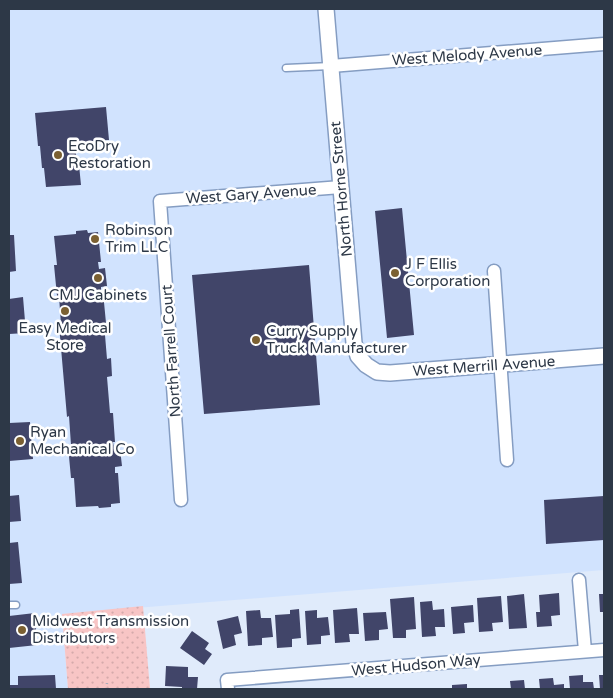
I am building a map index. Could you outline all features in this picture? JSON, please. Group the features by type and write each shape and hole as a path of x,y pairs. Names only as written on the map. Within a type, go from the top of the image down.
{"street":[{"name":"North Horne Street","path":"326,9 354,343 358,356 366,366"},
{"name":"West Melody Avenue","path":"331,66 604,44"},
{"name":"West Gary Avenue","path":"160,201 341,187"},
{"name":"North Farrell Court","path":"160,201 181,500"},
{"path":"494,271 507,460"},
{"name":"West Merrill Avenue","path":"366,366 377,372 390,373 604,356"},
{"path":"579,580 585,651"},
{"name":"West Hudson Way","path":"227,685 604,650"}],"lane":[{"path":"286,68 331,66"}],"path":[{"path":"106,689 107,683"}],"shaded area":[{"path":"9,9 604,9 604,570 62,614 68,689 9,689"},
{"path":"143,606 150,689 68,689 62,614"}],"building":[{"name":"EcoDry Restoration","path":"106,107 109,140 75,143 81,185 46,187 40,146 38,146 35,113"},
{"name":"J F Ellis Corporation","path":"402,208 414,335 387,338 375,211"},
{"path":"87,230 88,233 98,232 101,262 98,262 99,269 105,268 107,286 101,287 101,292 103,292 106,323 104,323 107,359 111,358 112,376 107,377 110,413 113,413 114,449 120,449 122,466 115,467 115,473 118,473 120,503 111,504 111,507 99,508 98,506 76,507 74,478 71,478 68,446 71,445 69,416 67,417 59,325 61,325 59,296 57,296 54,265 57,265 54,236 76,234 76,231"},
{"path":"9,235 14,235 16,271 9,272"},
{"name":"Curry Supply Truck Manufacturer","path":"309,265 320,405 204,414 192,275"},
{"path":"23,297 26,333 9,334 9,299"},
{"name":"Ryan Mechanical Co","path":"30,422 33,459 9,461 9,423"},
{"path":"19,495 21,521 9,522 9,496"},
{"path":"604,496 604,540 546,544 544,500"},
{"path":"18,542 22,583 9,584 9,543"},
{"path":"559,593 560,615 551,616 552,626 537,627 536,612 540,612 539,595"},
{"path":"524,594 527,628 509,629 507,596"},
{"path":"599,594 604,594 604,612 600,612"},
{"path":"501,596 503,622 492,623 493,631 479,632 477,598"},
{"path":"414,597 416,629 406,630 406,638 393,638 390,599"},
{"path":"432,601 433,610 444,609 445,627 435,627 436,636 422,637 420,602"},
{"path":"473,605 474,622 464,623 465,633 453,634 451,607"},
{"path":"357,608 359,634 349,634 350,642 335,643 333,610"},
{"path":"299,609 301,638 292,639 292,647 277,648 275,615 290,614 290,610"},
{"path":"260,610 261,618 271,618 273,637 262,638 262,645 248,646 246,611"},
{"path":"317,610 317,618 328,617 330,635 321,636 321,644 307,645 305,611"},
{"path":"386,612 388,629 379,630 379,640 365,641 363,613"},
{"name":"Midwest Transmission Distributors","path":"35,613 37,645 9,648 9,616"},
{"path":"238,616 242,633 234,635 236,645 223,649 217,621"},
{"path":"192,631 209,643 205,649 212,654 204,665 180,648"},
{"path":"166,666 188,667 188,677 198,677 197,689 165,686"},
{"path":"55,675 56,689 9,689 9,685 18,685 18,676"},
{"path":"583,675 583,682 593,682 594,689 570,689 569,676"},
{"path":"599,675 604,675 604,689 600,689"},
{"path":"553,678 554,685 564,684 564,689 540,689 539,679"},
{"path":"524,680 525,689 511,689 510,681"},
{"path":"467,684 467,689 452,689 452,685"}],"place":[{"name":"EcoDry Restoration","path":"58,155"},
{"name":"Robinson Trim LLC","path":"95,239"},
{"name":"J F Ellis Corporation","path":"395,273"},
{"name":"CMJ Cabinets","path":"98,278"},
{"name":"Easy Medical Store","path":"65,311"},
{"name":"Curry Supply Truck Manufacturer","path":"256,340"},
{"name":"Ryan Mechanical Co","path":"20,441"},
{"name":"Midwest Transmission Distributors","path":"22,630"}]}
